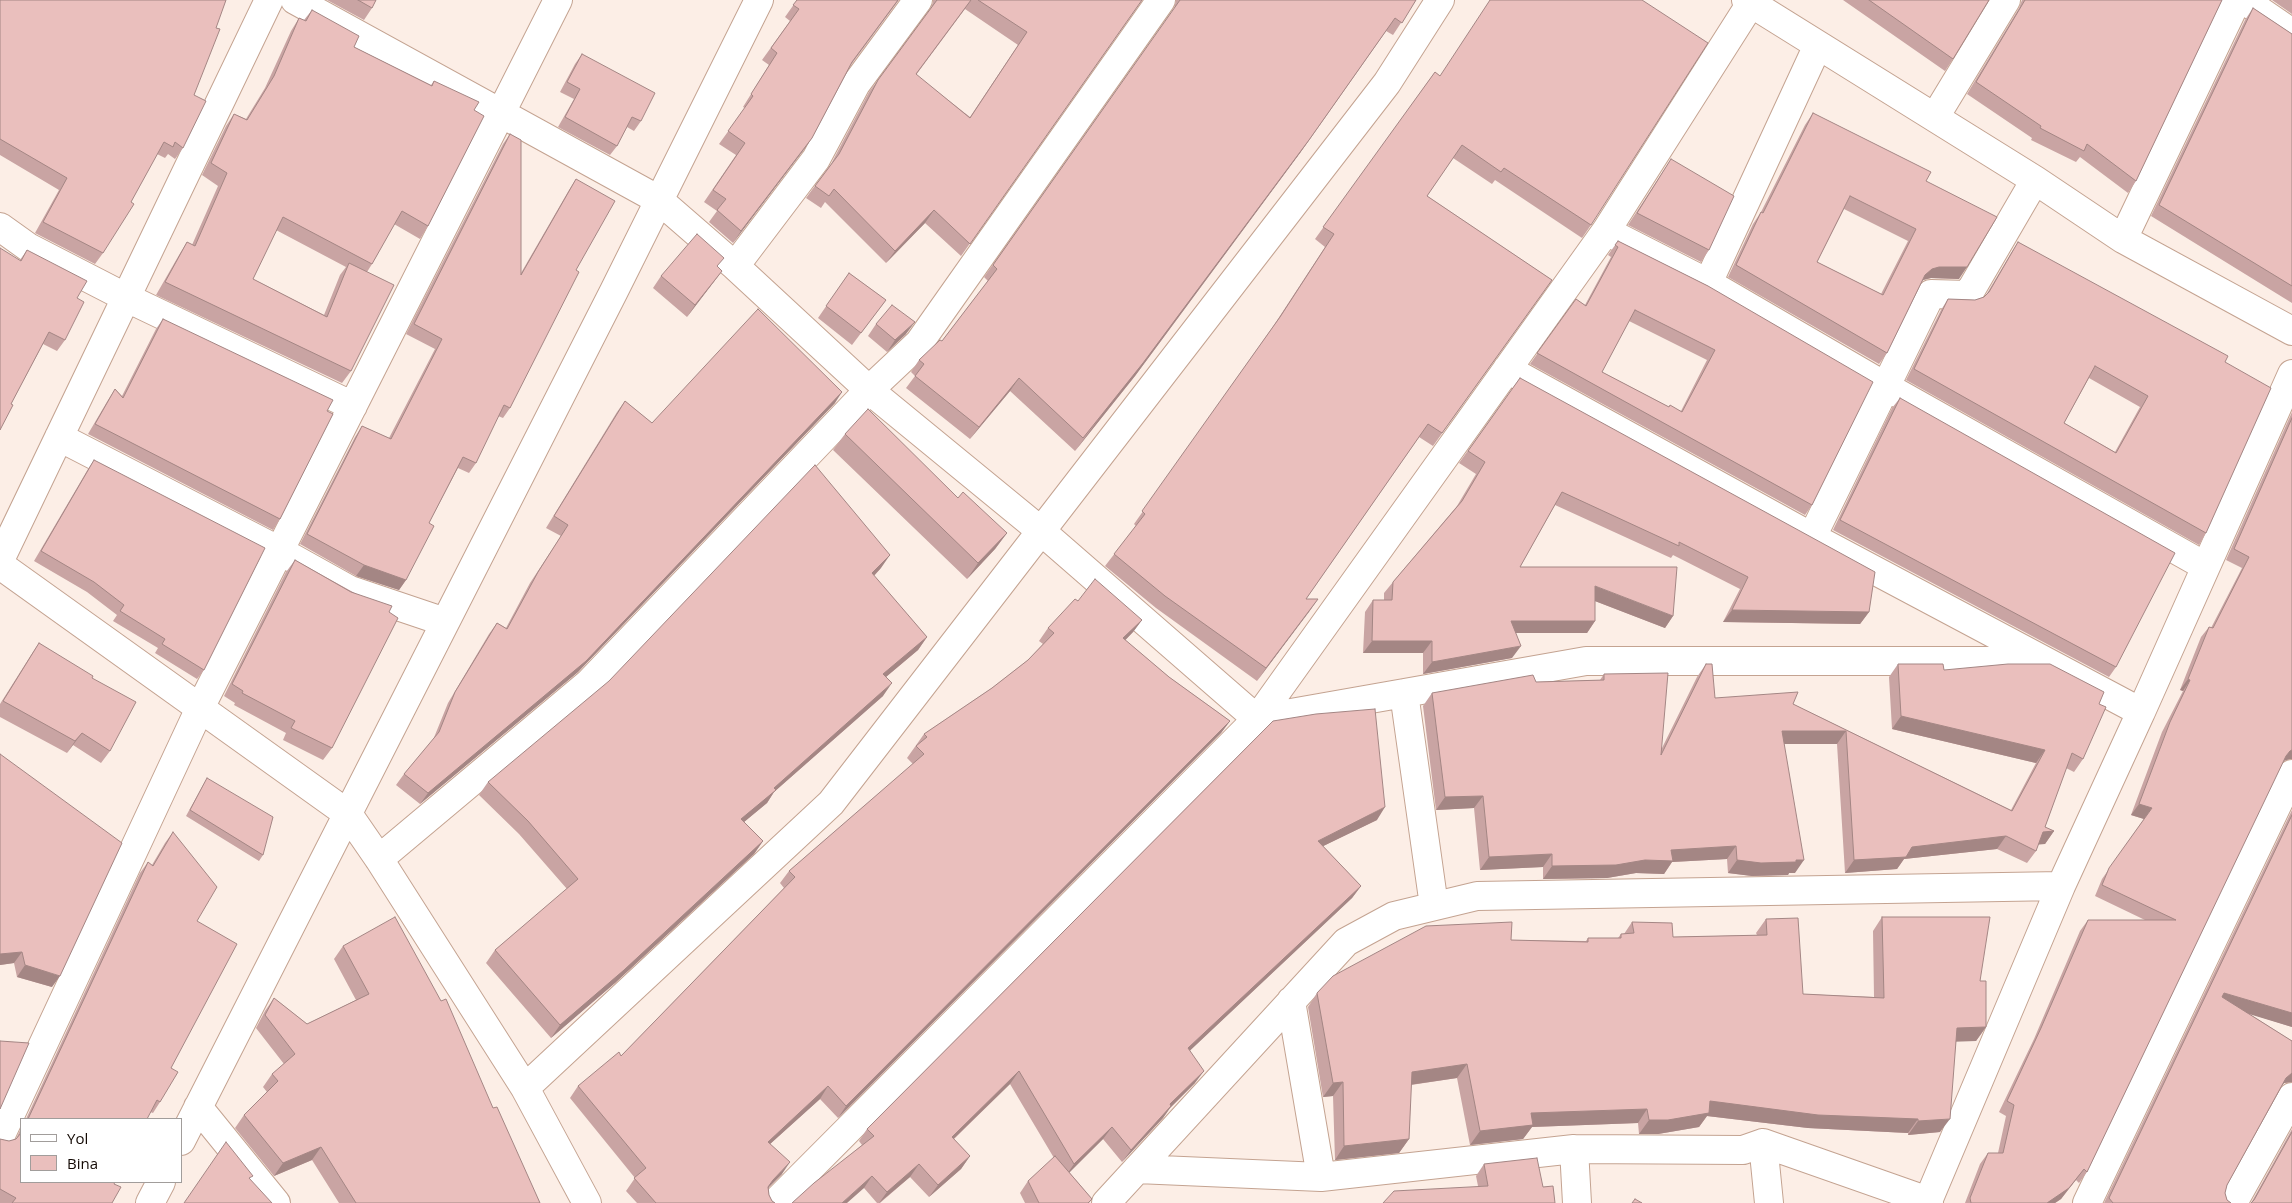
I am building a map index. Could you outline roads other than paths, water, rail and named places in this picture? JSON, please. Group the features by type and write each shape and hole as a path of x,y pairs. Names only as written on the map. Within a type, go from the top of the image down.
{"street":[{"path":"0,560 269,0"},
{"path":"295,0 659,200 735,266 869,390 1041,532 1257,719"},
{"path":"0,1137 200,708 558,0"},
{"path":"182,1139 759,0"},
{"path":"735,266 816,159 856,84 918,0"},
{"path":"379,859 589,683 869,390 919,343 1161,0"},
{"path":"525,1088 831,803 1387,83 1440,0"},
{"path":"1935,117 2006,0"},
{"path":"2123,239 2237,0"},
{"path":"2244,0 2292,33"},
{"path":"775,1203 1257,719 1606,231 1748,2 2035,180 2123,239 2292,332"},
{"path":"1708,283 1818,44"},
{"path":"1812,537 1931,294 1968,295 2035,180"},
{"path":"0,227 28,247 127,298 353,406"},
{"path":"1606,231 1708,283 1885,386 2205,566"},
{"path":"1507,369 1812,537 2141,712"},
{"path":"1137,1169 1321,1177 1574,1149 1743,1150 1763,1143 1929,1202 2061,886 2292,374"},
{"path":"59,437 280,551 350,590 445,622"},
{"path":"0,565 348,814 379,859 525,1088 587,1203"},
{"path":"1257,719 1586,661 2044,661"},
{"path":"1404,693 1434,906"},
{"path":"2087,1203 2292,774"},
{"path":"1106,1203 1346,942 1394,916 1476,896 2061,886"},
{"path":"1291,1001 1321,1177"},
{"path":"2233,1203 2292,1098"},
{"path":"198,1107 276,1203"},
{"path":"1763,1143 1769,1203"},
{"path":"1574,1149 1577,1203"},
{"path":"150,1203 160,1183"}]}
